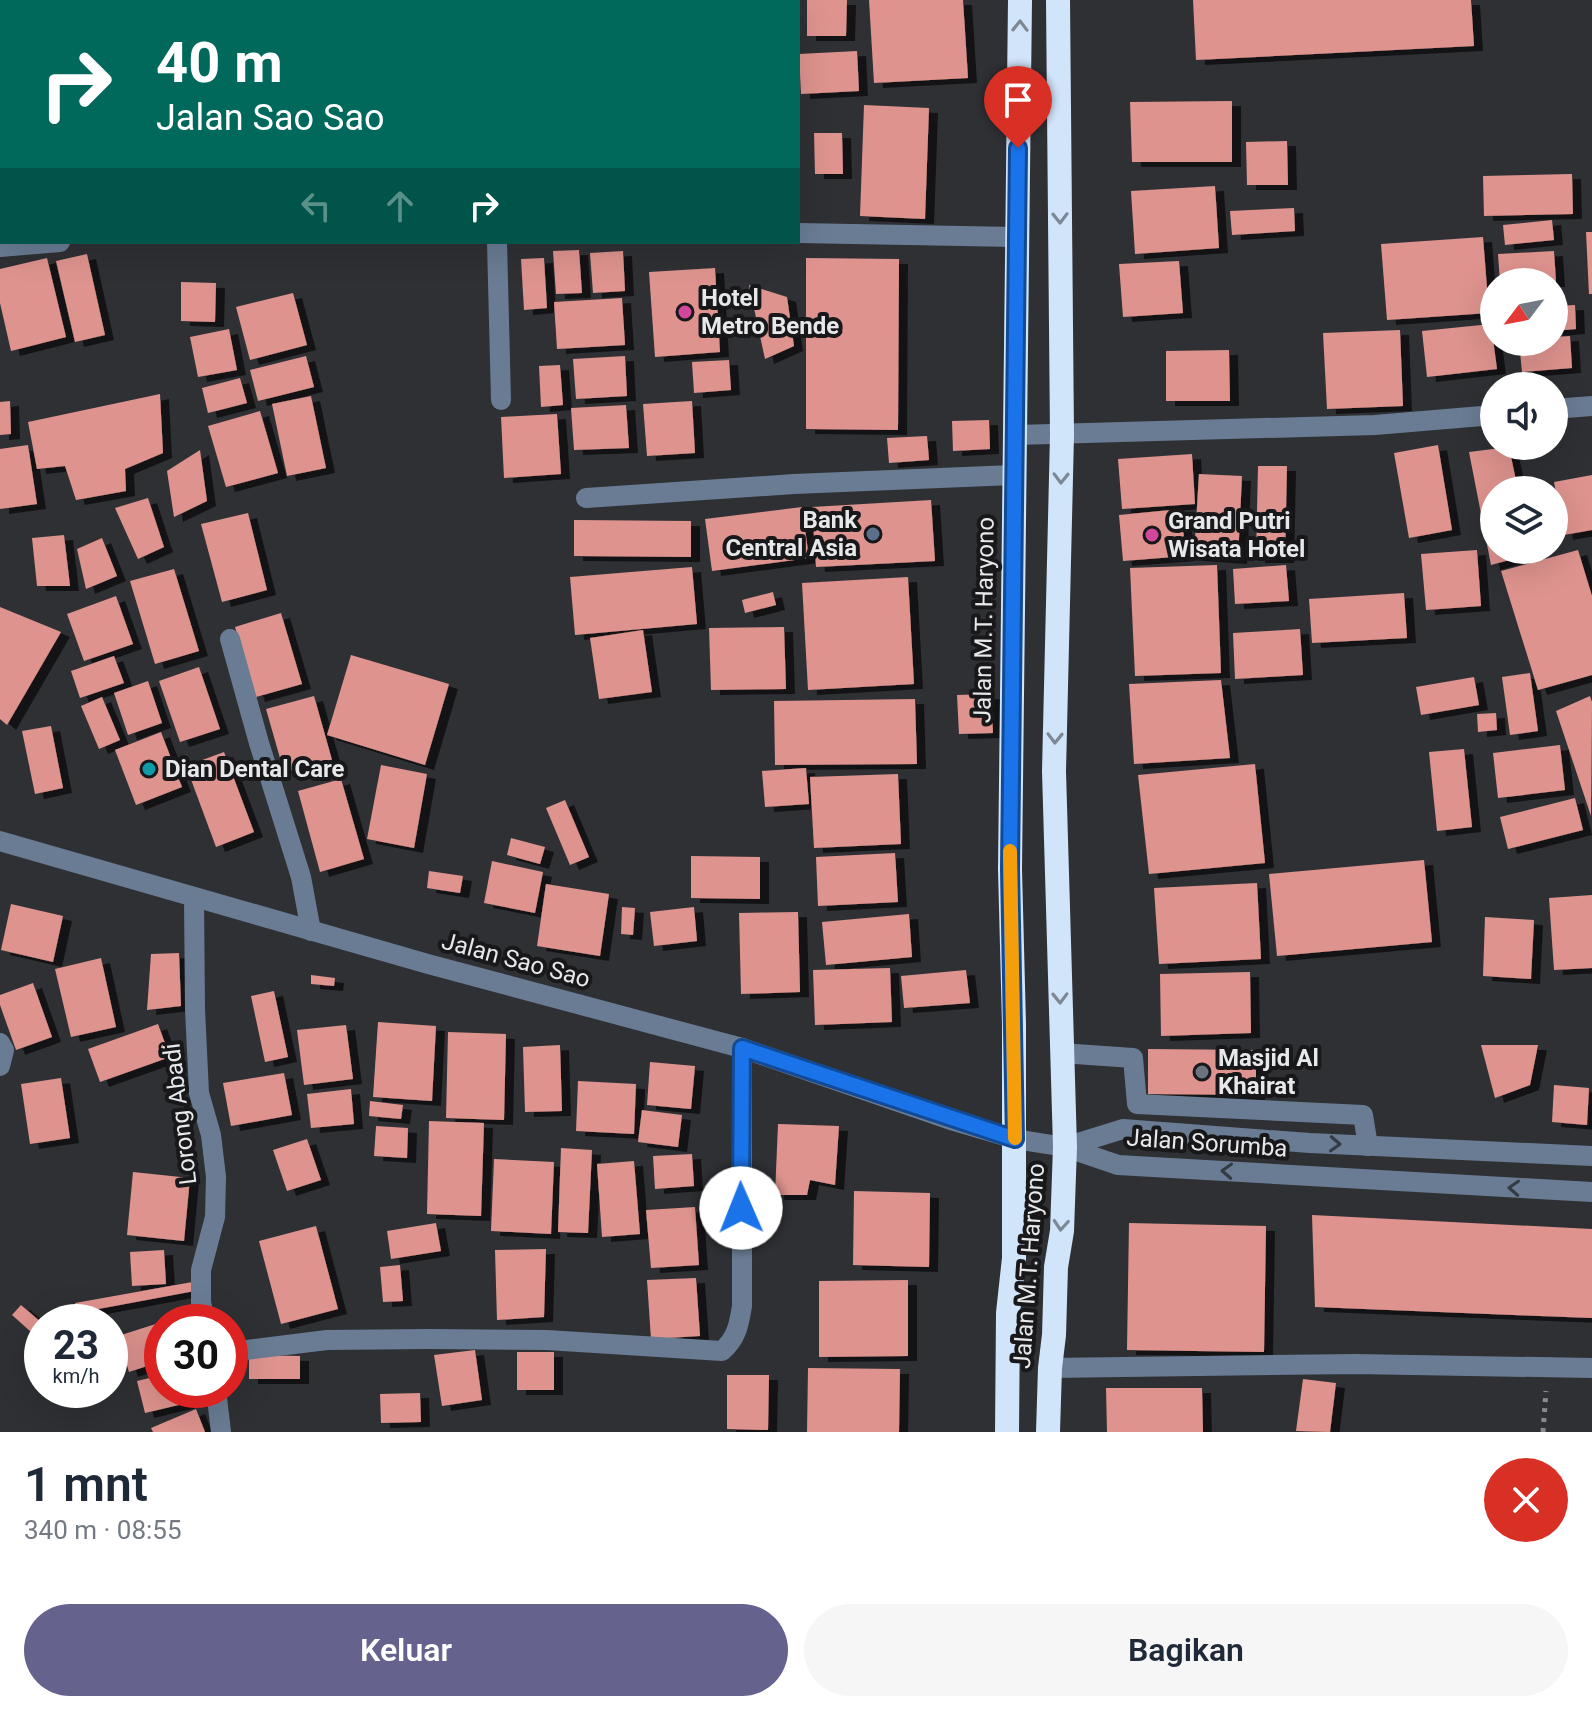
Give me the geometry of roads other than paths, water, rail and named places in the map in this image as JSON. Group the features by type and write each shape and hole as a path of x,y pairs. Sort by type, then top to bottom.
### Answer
{"highway":[{"name":"Jalan M.T. Haryono","path":"1007,1432 1008,1313 1014,1258 1010,869 1020,0"},
{"name":"Jalan M.T. Haryono","path":"1048,1432 1065,1147 1054,771 1062,435 1058,0"}],"street":[{"path":"800,233 1016,237"},
{"path":"0,247 36,244"},
{"path":"497,244 501,400"},
{"path":"1568,408 1592,406"},
{"path":"1015,435 1375,425 1480,416"},
{"path":"586,498 794,484 1013,475"},
{"path":"230,639 301,877 311,931"},
{"name":"Jalan Sao Sao","path":"0,841 311,931 742,1048 1015,1139 1065,1147"},
{"name":"Lorong Abadi","path":"194,898 199,1093 211,1135 216,1177 215,1217 201,1270 201,1304"},
{"path":"0,1043 4,1050 0,1066"},
{"path":"248,1350 327,1340 429,1339 547,1340 722,1351 738,1330 742,1306 742,1048"},
{"path":"1061,1053 1133,1058 1137,1104 1363,1115 1368,1146"},
{"name":"Jalan Sorumba","path":"1065,1147 1123,1129 1368,1146 1592,1156"},
{"name":"Jalan Sorumba","path":"1065,1147 1118,1165 1592,1192"},
{"path":"1050,1368 1355,1364 1592,1368"},
{"path":"218,1408 221,1432"}],"place":[{"name":"Hotel Metro Bende","path":"685,312"},
{"name":"Bank Central Asia","path":"873,534"},
{"name":"Grand Putri Wisata Hotel","path":"1152,535"},
{"name":"Dian Dental Care","path":"149,769"},
{"name":"Masjid Al Khairat","path":"1202,1072"}]}
